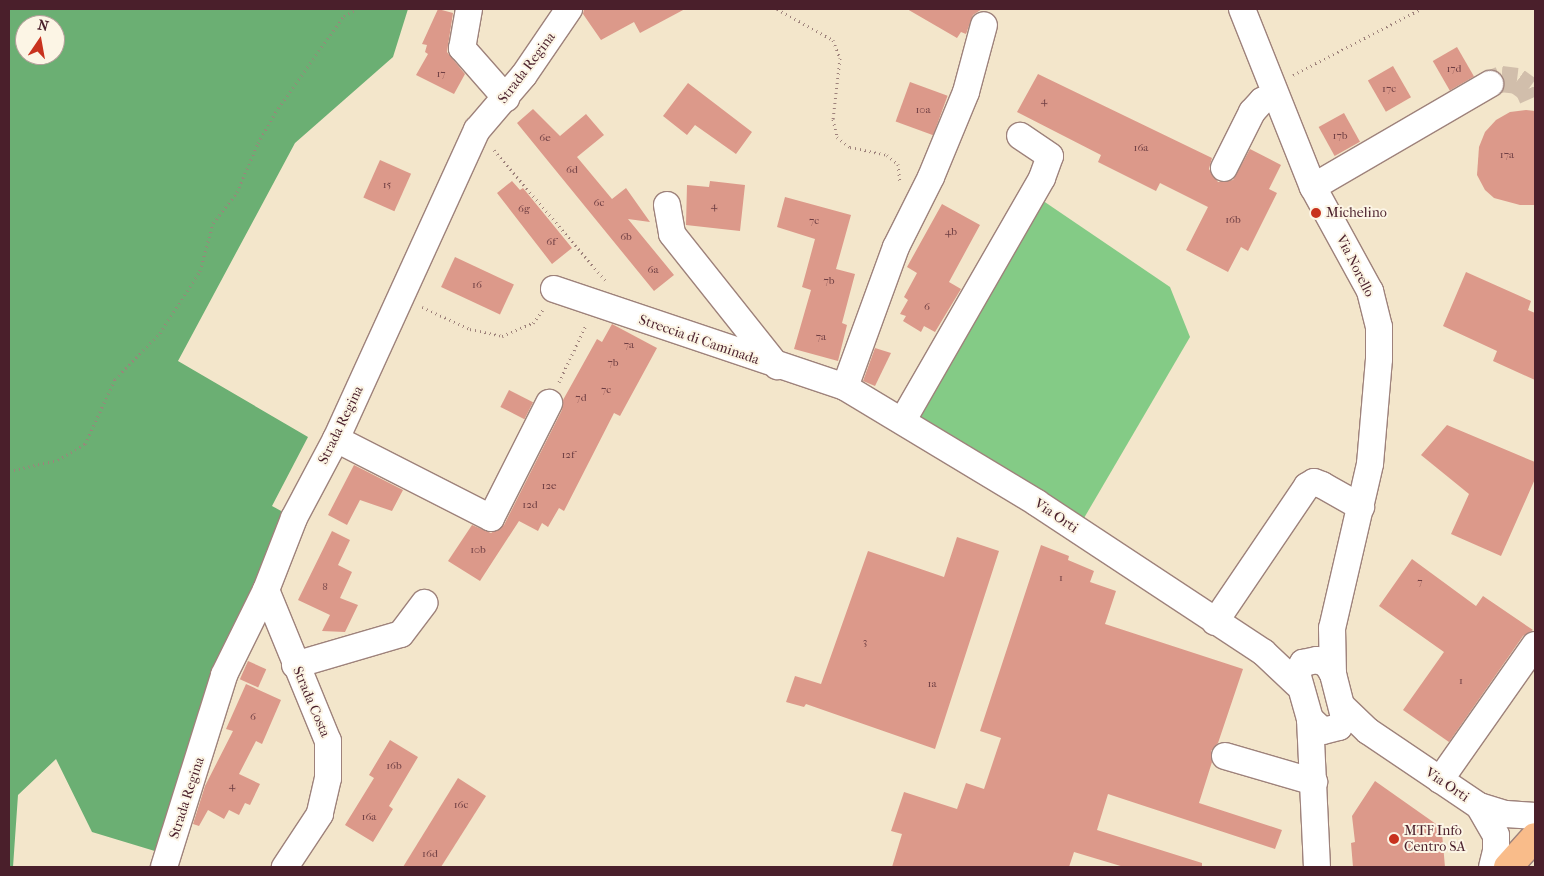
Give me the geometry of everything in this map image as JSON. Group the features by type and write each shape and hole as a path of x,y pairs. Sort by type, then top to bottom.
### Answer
{"main road":[{"path":"1508,867 1535,836"}],"street":[{"path":"469,9 462,48 506,98"},
{"name":"Strada Regina","path":"164,867 224,674 266,590 294,518 336,439 476,130 506,98 569,9"},
{"name":"Via Norello","path":"1242,9 1313,187 1370,291 1379,327 1375,423 1361,507 1332,628 1333,674 1330,721 1313,775 1317,867"},
{"path":"845,387 896,247 931,177 966,92 984,25"},
{"path":"1313,187 1490,84"},
{"path":"1224,168 1252,112 1273,90"},
{"path":"903,420 1042,178 1050,156 1020,136"},
{"path":"667,205 672,234 776,366"},
{"name":"Streccia di Caminada","path":"554,289 603,295 776,366 845,387"},
{"name":"Via Orti","path":"845,387 903,420 1037,503 1263,652 1304,669"},
{"path":"336,439 490,518 548,403"},
{"path":"1216,622 1307,486 1314,482 1322,484 1361,507"},
{"name":"Strada Costa","path":"266,590 295,665 328,741 328,778 320,814 285,867"},
{"path":"295,665 401,634 424,604"},
{"name":"Via Norello","path":"1330,721 1304,669 1332,628"},
{"path":"1440,780 1535,645"},
{"path":"1304,669 1322,662 1333,674"},
{"name":"Via Orti","path":"1330,721 1368,731 1478,806 1506,814 1535,816"},
{"path":"1228,748 1313,775"},
{"path":"1478,806 1496,835 1496,851 1492,867"}],"path":[{"path":"9,471 58,460 85,444 115,379 160,333 200,271 214,223 237,192 258,143 278,108 344,16 357,9"},
{"path":"777,9 833,40 840,58 834,119 837,137 850,147 887,155 898,164 900,185"},
{"path":"1273,90 1421,9"},
{"path":"476,130 603,295 548,403"},
{"path":"402,294 418,306 470,329 502,336 533,324 554,289"}],"green space":[{"path":"9,9 408,9 393,57 295,143 178,361 308,437 272,506 294,518 168,855 92,832 56,759 18,795 13,867 9,867"},
{"path":"1033,194 1170,287 1190,337 1077,530 903,420"}],"building":[{"path":"438,9 453,13 447,52 465,74 454,94 416,75 428,54 425,52 427,45 422,44"},
{"path":"584,9 685,9 640,33 634,22 601,40 583,14"},
{"path":"907,9 982,9 973,15 966,34 961,32 957,38"},
{"path":"1457,47 1474,76 1450,90 1433,61"},
{"path":"1393,66 1411,97 1386,112 1368,80"},
{"path":"1038,74 1212,158 1209,169 1218,182 1233,180 1250,149 1281,165 1269,189 1277,193 1248,251 1241,247 1228,272 1186,250 1208,207 1160,183 1156,191 1098,162 1101,155 1017,112"},
{"path":"910,82 948,96 933,135 896,121"},
{"path":"688,83 752,132 736,154 695,125 687,135 663,116"},
{"path":"533,109 560,136 586,114 604,135 577,157 612,199 626,188 650,222 628,219 674,275 654,291 517,123"},
{"path":"1535,111 1535,205 1520,205 1494,198 1485,190 1477,175 1479,147 1485,132 1496,120 1510,112"},
{"path":"1344,113 1360,142 1335,156 1319,127"},
{"path":"380,160 411,174 394,211 363,197"},
{"path":"512,181 520,190 523,188 572,248 552,264 497,193"},
{"path":"710,181 745,185 740,231 686,225 687,185 709,187"},
{"path":"785,197 851,215 836,269 855,274 842,323 847,325 838,361 794,349 811,290 802,287 815,239 777,227"},
{"path":"942,204 980,225 949,282 961,289 935,332 924,326 921,332 903,321 906,316 900,314 908,300 904,297 917,273 907,267"},
{"path":"455,257 514,284 500,314 441,287"},
{"path":"1466,272 1531,301 1528,310 1535,313 1535,380 1493,361 1497,351 1443,326"},
{"path":"612,324 657,348 620,416 614,413 564,511 559,508 548,527 542,523 538,531 519,521 480,581 448,561 472,525 491,533 504,525 562,410 563,400 597,339 602,342"},
{"path":"875,348 891,353 875,386 863,381"},
{"path":"509,390 533,402 524,419 500,407"},
{"path":"1447,425 1535,462 1535,479 1501,556 1451,534 1469,494 1421,455"},
{"path":"354,465 403,490 392,511 360,500 347,525 328,515"},
{"path":"332,531 350,540 338,565 352,572 340,598 358,605 345,632 322,631 330,615 298,600"},
{"path":"957,537 999,551 935,749 806,704 804,707 786,702 795,676 821,684 868,551 944,577"},
{"path":"1041,545 1069,556 1068,560 1094,571 1090,582 1116,591 1105,624 1243,669 1218,743 1211,751 1212,762 1199,803 1282,830 1275,849 1108,794 1097,830 1202,863 1202,867 1124,867 1074,852 1069,867 892,867 902,834 891,831 904,792 957,809 966,783 984,789 1001,738 980,731"},
{"path":"1412,559 1476,606 1483,596 1533,630 1523,636 1449,742 1403,710 1444,652 1379,606"},
{"path":"248,661 266,669 258,687 240,679"},
{"path":"246,684 281,700 262,744 256,741 239,774 260,784 250,805 245,803 239,815 229,810 224,819 208,810 199,826 193,824 205,786 233,731 226,729"},
{"path":"390,740 418,757 389,806 393,809 373,842 345,825 374,778 369,775"},
{"path":"458,778 486,796 441,867 403,867"},
{"path":"1375,781 1436,824 1437,833 1442,833 1445,867 1353,867 1351,843 1355,842 1352,816"}],"tunnel":[{"path":"1490,84 1501,79 1517,81 1528,89 1532,98"}],"place":[{"name":"Michelino","path":"1316,213"},
{"name":"MTF Info Centro SA","path":"1394,839"}]}
